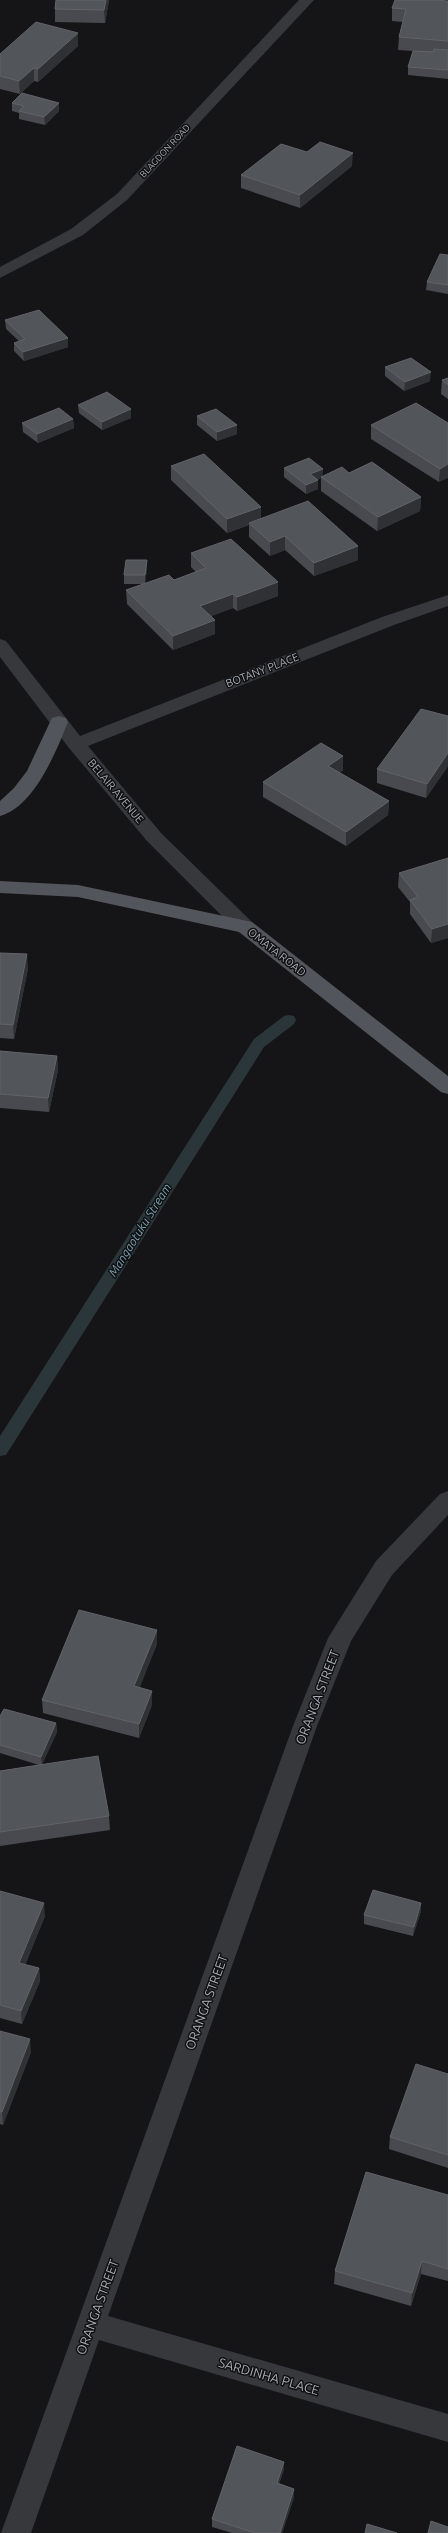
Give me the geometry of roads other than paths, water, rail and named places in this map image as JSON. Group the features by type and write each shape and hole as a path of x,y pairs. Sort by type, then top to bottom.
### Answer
{"main road":[{"path":"0,810 12,803 45,758 59,722"},
{"name":"OMATA ROAD","path":"0,887 78,891 245,926 448,1087"}],"street":[{"name":"BLAGDON ROAD","path":"0,273 77,232 122,197 307,0"},
{"name":"BOTANY PLACE","path":"76,744 381,624 448,600"},
{"name":"BELAIR AVENUE","path":"0,645 76,744 154,837 245,926"},
{"name":"ORANGA STREET","path":"16,2533 305,1726 340,1638 384,1568 448,1500"},
{"name":"SARDINHA PLACE","path":"90,2324 448,2428"}],"waterway":[{"name":"Mangaotuku Stream","path":"0,1450 259,1043 289,1020"}]}
